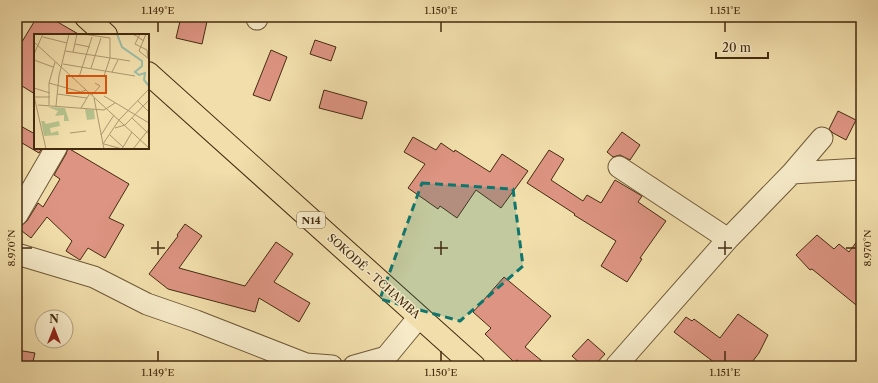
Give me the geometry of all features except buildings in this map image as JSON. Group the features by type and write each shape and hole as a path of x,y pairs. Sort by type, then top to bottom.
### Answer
{"main road":[{"path":"86,17 105,34"},
{"name":"SOKODÉ - TCHAMBA","path":"149,74 474,366"}],"street":[{"path":"616,366 728,239 792,173 822,138"},
{"path":"17,214 55,149"},
{"path":"619,167 728,239"},
{"path":"792,173 861,170"},
{"path":"17,254 94,277 147,304 196,321 306,364 332,366"},
{"path":"354,366 386,357 419,317"}],"highlighted area":[{"path":"422,183 513,189 523,266 460,321 380,299"}]}
